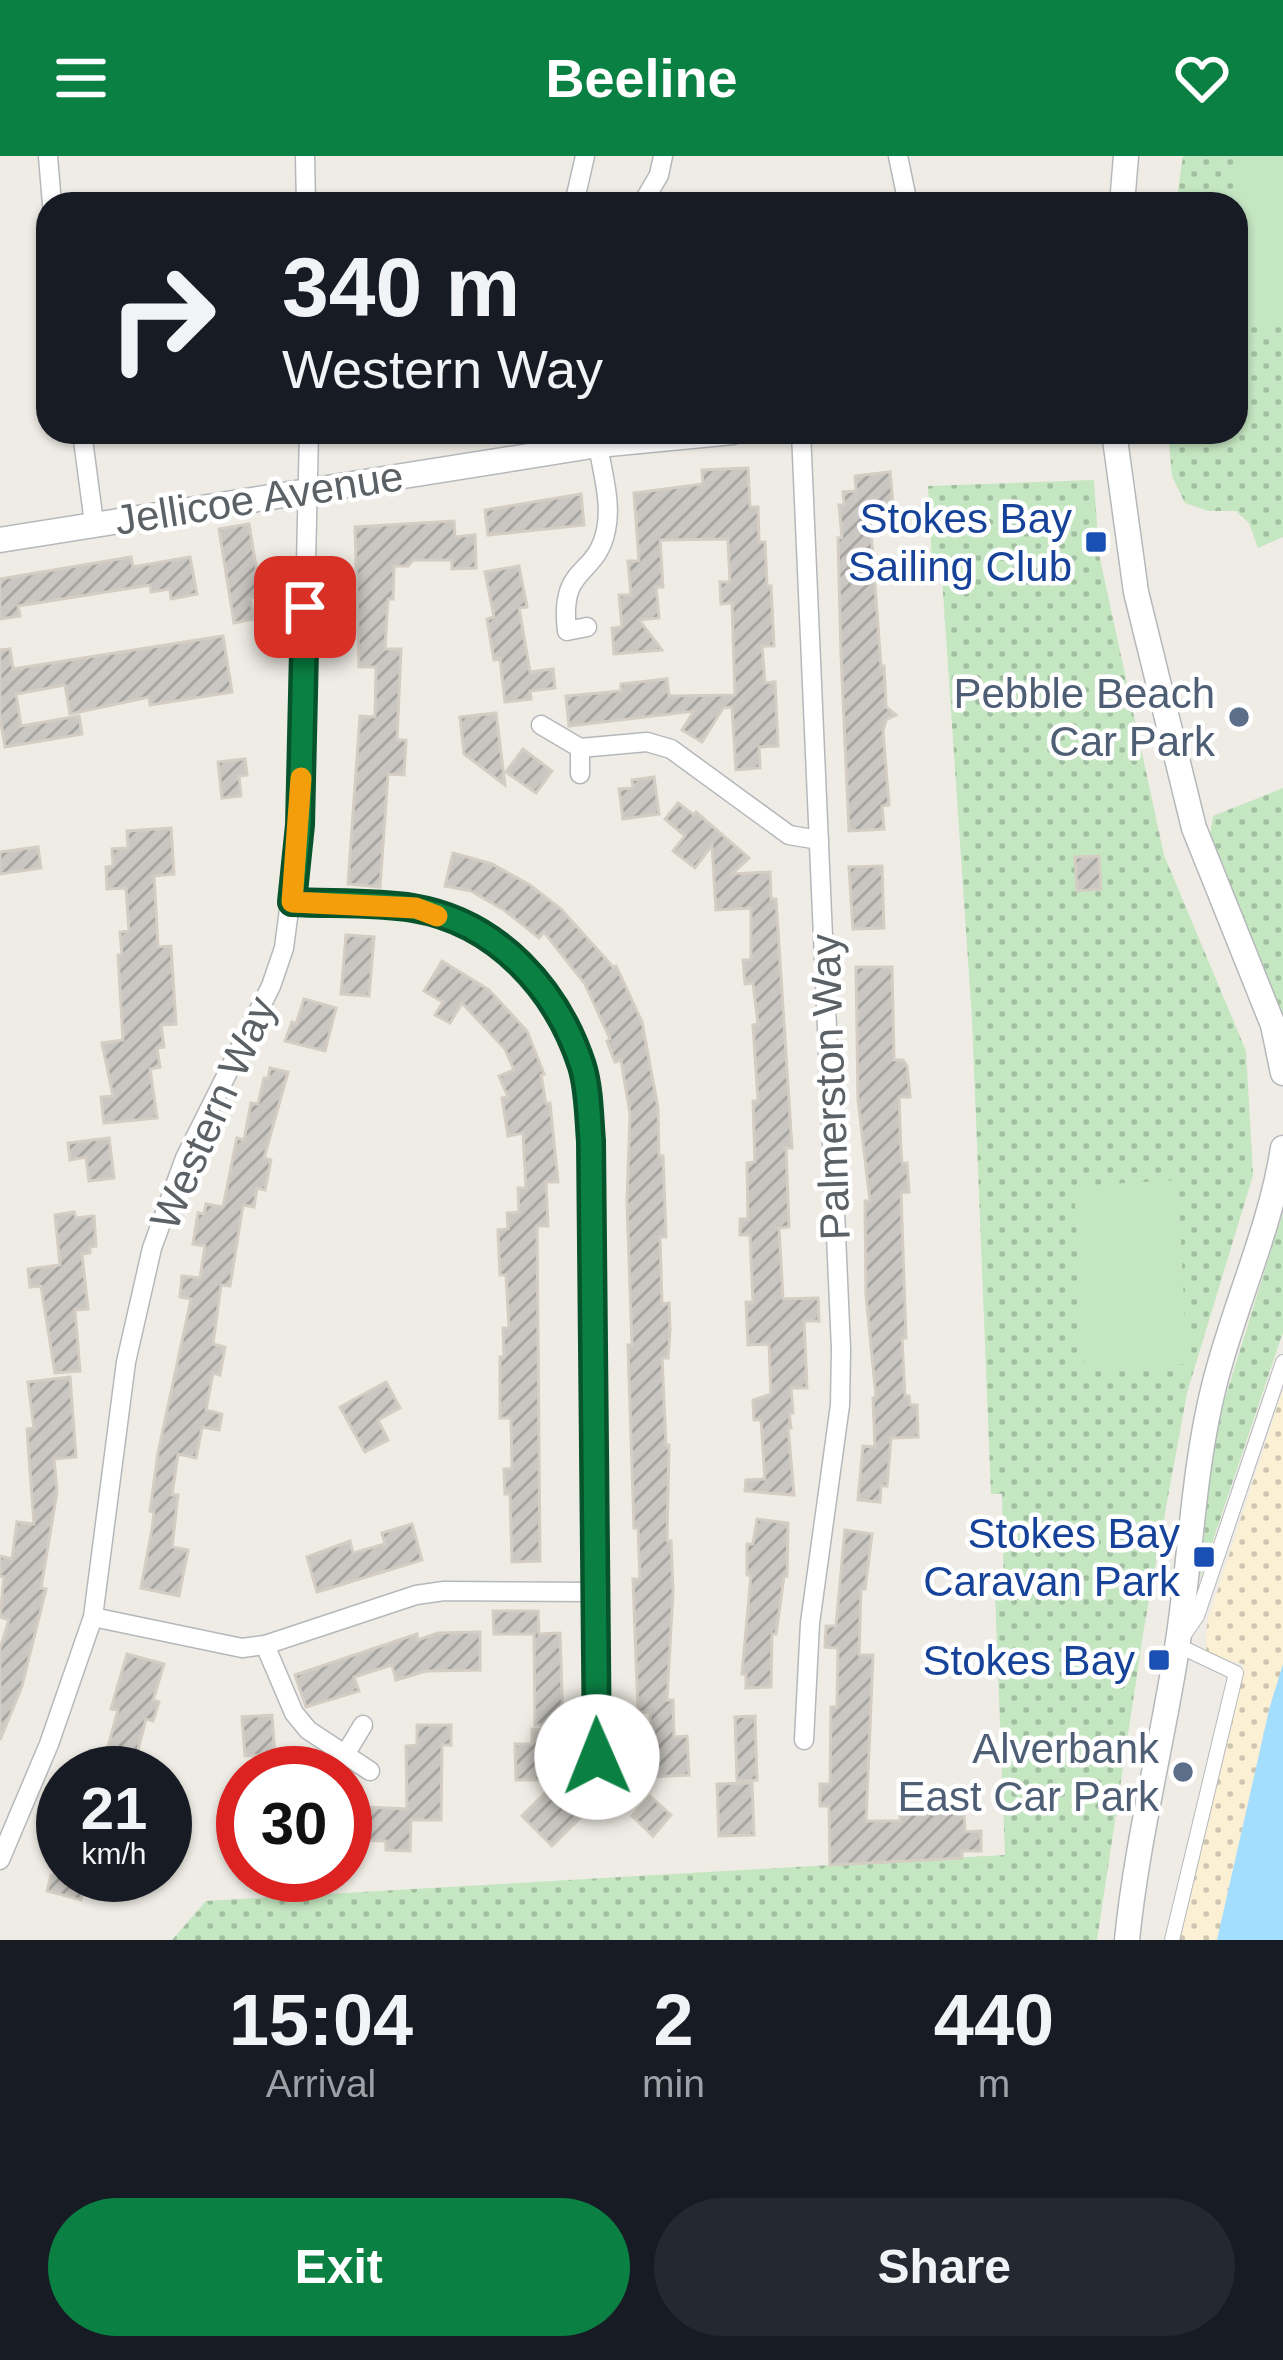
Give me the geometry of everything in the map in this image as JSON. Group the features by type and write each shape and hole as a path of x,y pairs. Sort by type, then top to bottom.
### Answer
{"street":[{"path":"48,156 51,192"},
{"path":"305,156 306,192"},
{"path":"577,192 585,156"},
{"path":"649,192 663,156"},
{"path":"898,156 906,192"},
{"path":"1123,192 1126,156"},
{"path":"84,444 94,524"},
{"name":"Western Way","path":"0,1860 6,1836 49,1744 93,1617 126,1362 152,1248 185,1158 271,986 284,948 300,825 309,444"},
{"name":"Jellicoe Avenue","path":"0,540 308,491 533,444 608,444"},
{"name":"Palmerston Way","path":"802,444 840,1405 810,1623 804,1740"},
{"path":"1116,444 1136,592 1194,828 1273,1024 1283,1073"},
{"path":"587,627 567,631 564,600 575,576 599,551 608,526 598,445"},
{"path":"541,725 580,748 647,742 671,749 789,835 819,840"},
{"path":"580,748 580,774"},
{"path":"292,902 416,908 472,928 516,958 560,1009 584,1071 591,1141 597,1757"},
{"path":"1126,1940 1177,1645 1198,1460 1215,1382 1275,1201 1283,1148"},
{"path":"1177,1645 1197,1616 1283,1362"},
{"path":"93,1617 242,1648 265,1645 416,1595 450,1590 593,1592"},
{"path":"265,1645 294,1713 308,1730 333,1746"},
{"path":"1172,1940 1236,1673 1177,1645"},
{"path":"351,1746 363,1725"},
{"path":"569,1758 621,1756"}],"green space":[{"path":"1183,156 1283,156 1283,537 1258,548 1249,523 1236,511 1208,511 1185,503 1172,476 1169,444 1248,444 1248,192 1178,192"},
{"path":"1236,156 1283,156 1283,324 1248,321 1248,192 1233,192"},
{"path":"1094,480 1099,554 1164,855 1246,1051 1253,1175 1187,1393 1144,1628 1097,1940 172,1940 206,1901 372,1902 372,1891 1005,1855 995,1591 1004,1590 1002,1494 991,1494 972,1019 941,563 932,564 928,486"},
{"path":"1283,788 1283,1048 1209,842 1213,816"},
{"path":"1178,1180 1187,1364 1084,1369 1074,1186"},
{"path":"1283,1212 1283,1332 1200,1579 1214,1434"}],"sand":[{"path":"1283,1389 1283,1932 1280,1940 1179,1940 1243,1664 1206,1654 1207,1623"}],"water":[{"path":"1283,1664 1283,1940 1217,1940 1270,1706"}],"building":[{"path":"748,468 750,507 758,507 759,542 765,542 767,586 771,586 774,646 762,646 765,683 775,682 778,746 759,747 760,768 736,770 732,707 723,708 702,742 682,730 694,711 569,726 566,696 621,691 621,684 667,679 669,696 735,695 732,603 721,604 720,582 730,582 728,539 660,540 663,587 656,587 659,618 639,620 662,650 614,654 612,628 622,627 619,595 631,595 628,561 639,561 634,493 703,484 702,470"},
{"path":"890,472 893,503 869,505 886,707 896,715 886,720 883,731 889,805 882,806 884,829 849,831 839,505 844,505 843,492 856,491 855,476"},
{"path":"581,494 584,525 488,535 485,510"},
{"path":"454,521 455,537 475,535 476,568 452,569 452,560 413,560 408,566 394,566 385,649 401,649 397,740 406,740 404,775 388,774 380,887 348,884 360,716 375,717 376,667 359,667 355,527"},
{"path":"249,524 261,596 250,598 254,619 234,623 219,529"},
{"path":"131,557 133,567 190,557 197,594 171,599 170,589 151,592 150,585 18,606 20,616 0,619 0,579"},
{"path":"519,566 527,607 519,608 530,672 553,669 555,688 530,691 531,699 505,702 500,659 494,660 487,619 494,617 485,572"},
{"path":"223,636 232,692 150,705 149,697 70,714 65,685 16,694 21,726 79,716 82,734 5,747 0,650 10,649 13,669"},
{"path":"496,713 505,785 464,754 460,717"},
{"path":"523,749 552,771 536,793 506,772"},
{"path":"245,759 247,775 239,776 241,796 222,798 218,762"},
{"path":"654,777 659,814 623,819 619,789 633,788 632,780"},
{"path":"678,803 696,812 749,858 732,874 770,872 771,899 776,899 792,1148 786,1148 789,1227 779,1228 783,1299 818,1298 819,1321 804,1321 807,1388 791,1388 793,1413 789,1413 788,1428 794,1495 745,1491 746,1480 765,1479 761,1420 754,1420 753,1400 771,1394 769,1344 748,1345 746,1302 753,1302 750,1235 740,1235 740,1219 748,1219 747,1163 755,1162 753,1101 758,1101 753,1025 758,1024 753,983 745,984 743,960 751,960 751,908 716,910 712,845 695,868 673,851 685,836 665,819"},
{"path":"171,828 174,874 154,876 158,947 171,946 176,1024 161,1025 160,1067 150,1069 157,1118 104,1123 101,1097 113,1096 102,1043 123,1040 118,955 122,955 120,932 129,931 126,888 107,889 106,867 113,866 112,849 128,848 127,831"},
{"path":"38,847 41,868 0,874 0,852"},
{"path":"453,853 492,864 561,909 616,966 642,1022 658,1108 659,1156 663,1156 662,1304 669,1303 670,1330 668,1358 662,1358 669,1445 667,1541 671,1541 673,1591 667,1700 673,1700 674,1737 687,1736 689,1775 653,1777 650,1712 638,1712 633,1579 640,1579 628,1345 632,1345 627,1202 630,1114 621,1060 615,1062 585,984 544,932 539,938 471,891 445,886"},
{"path":"1099,856 1101,889 1077,891 1075,857"},
{"path":"882,866 884,928 853,929 849,867"},
{"path":"346,935 374,937 369,996 341,994"},
{"path":"442,961 489,990 527,1031 544,1074 546,1104 550,1103 558,1182 546,1182 548,1226 537,1226 540,1561 512,1562 510,1494 505,1494 504,1469 512,1469 511,1418 500,1418 500,1357 504,1357 503,1328 509,1328 498,1230 508,1229 507,1213 519,1212 518,1188 526,1188 523,1133 508,1136 502,1098 508,1097 499,1076 514,1070 505,1049 462,1003 450,1023 435,1015 443,1002 424,991"},
{"path":"856,967 892,967 894,1060 903,1060 907,1066 910,1097 899,1097 902,1163 907,1163 909,1192 901,1193 906,1338 902,1338 905,1396 910,1405 917,1405 918,1437 891,1438 887,1486 881,1486 880,1502 858,1500 863,1446 875,1447 876,1397 866,1295 865,1201 870,1201 858,1100"},
{"path":"304,999 336,1008 325,1051 285,1041"},
{"path":"270,1068 288,1072 264,1158 271,1160 265,1190 257,1188 254,1207 243,1205 230,1286 221,1285 213,1344 225,1347 220,1375 213,1373 206,1410 222,1414 219,1430 202,1427 196,1458 178,1454 172,1547 188,1550 179,1596 141,1588 158,1453 191,1299 180,1297 182,1276 200,1278 205,1246 193,1244 198,1213 204,1214 206,1204 223,1207 237,1138 244,1140 251,1103 258,1104"},
{"path":"109,1138 114,1178 89,1181 86,1157 70,1160 68,1143"},
{"path":"74,1212 76,1218 94,1216 96,1246 82,1254 88,1309 75,1310 80,1371 55,1373 41,1286 30,1287 28,1269 60,1265 55,1215"},
{"path":"70,1377 76,1457 54,1459 57,1492 41,1588 46,1589 22,1686 0,1740 0,1649 9,1620 0,1617 4,1577 0,1576 0,1556 12,1559 17,1522 34,1524 27,1429 34,1428 28,1382"},
{"path":"386,1382 400,1408 378,1420 388,1440 365,1452 340,1407"},
{"path":"757,1519 788,1523 787,1576 776,1634 772,1634 771,1687 746,1688 746,1674 742,1674 751,1575 747,1575 747,1544 753,1544"},
{"path":"412,1524 422,1560 317,1592 307,1557 350,1541 353,1553 385,1544 382,1533"},
{"path":"845,1530 872,1534 865,1589 861,1589 859,1655 873,1655 866,1821 900,1821 900,1813 964,1812 965,1832 981,1831 981,1851 962,1851 962,1858 830,1865 829,1806 820,1806 820,1784 830,1784 838,1648 825,1647 826,1626 836,1626"},
{"path":"493,1611 538,1611 539,1634 560,1633 563,1724 535,1725 534,1634 494,1634"},
{"path":"480,1632 480,1670 426,1671 396,1680 392,1665 354,1677 359,1691 306,1707 295,1675 417,1634 418,1640 438,1633"},
{"path":"127,1654 164,1664 153,1700 159,1702 153,1721 146,1719 139,1746 108,1746 118,1710 111,1709"},
{"path":"272,1715 274,1746 244,1746 242,1717"},
{"path":"755,1716 757,1780 737,1781 735,1717"},
{"path":"417,1725 451,1725 451,1745 442,1745 441,1820 411,1820 410,1851 386,1850 386,1841 372,1841 372,1807 407,1809 406,1746 417,1745"},
{"path":"532,1729 549,1729 550,1780 516,1780 515,1744 532,1744"},
{"path":"752,1783 754,1835 719,1836 717,1784"},
{"path":"551,1787 580,1818 552,1846 522,1816"},
{"path":"650,1796 671,1815 653,1836 632,1816"}],"slow traffic":[{"path":"301,778 292,902 416,908 437,916"}],"place":[{"name":"Stokes Bay Sailing Club","path":"1096,542"},
{"name":"Pebble Beach Car Park","path":"1239,717"},
{"name":"Stokes Bay Caravan Park","path":"1204,1557"},
{"name":"Stokes Bay","path":"1159,1660"},
{"name":"Alverbank East Car Park","path":"1183,1772"}],"route":[{"path":"305,607 300,825 292,902 416,908 472,928 516,958 560,1009 584,1071 591,1141 597,1757"}]}
